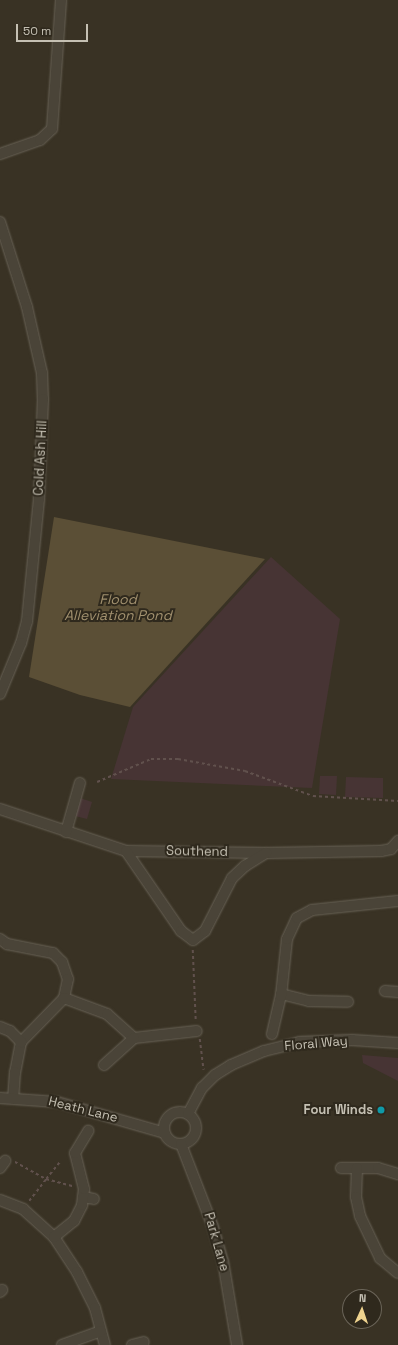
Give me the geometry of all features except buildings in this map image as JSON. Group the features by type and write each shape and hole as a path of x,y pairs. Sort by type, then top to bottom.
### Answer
{"street":[{"path":"0,154 40,140 52,129 61,0"},
{"name":"Cold Ash Hill","path":"0,222 27,307 42,373 43,399 39,506 27,621 21,643 0,694"},
{"path":"66,832 80,782"},
{"name":"Southend","path":"0,809 126,851 266,853 381,851 391,848 398,841"},
{"path":"126,851 181,931 193,940 205,931 232,878 245,866 266,853"},
{"path":"272,1034 281,994 287,939 297,918 312,910 398,900"},
{"path":"0,939 7,944 48,951 58,958 67,974 68,987 64,998 22,1042 15,1072 13,1098"},
{"path":"385,991 398,992"},
{"path":"281,994 314,1002 348,1002"},
{"path":"64,998 107,1014 134,1038"},
{"path":"0,1027 10,1031 22,1042"},
{"path":"104,1065 134,1038 197,1031"},
{"name":"Floral Way","path":"188,1114 202,1088 215,1075 231,1065 264,1051 299,1042 352,1040 398,1043"},
{"name":"Heath Lane","path":"0,1098 57,1102 165,1133"},
{"path":"179,1112 188,1114 195,1121 195,1131 190,1140 181,1144 171,1141 165,1133 164,1123 170,1115 179,1112"},
{"path":"54,1237 74,1221 83,1193 75,1153 88,1131"},
{"name":"Park Lane","path":"181,1144 213,1227 223,1261 237,1345"},
{"path":"341,1168 378,1168 398,1174"},
{"path":"357,1168 356,1198 360,1216 380,1258 398,1273"},
{"path":"83,1193 94,1199"},
{"path":"0,1200 23,1209 54,1237 80,1278 95,1308 105,1345"},
{"path":"62,1345 101,1330"},
{"path":"132,1345 144,1342"}],"path":[{"path":"97,782 151,759 178,759 245,771 313,796 398,800"},
{"path":"193,940 197,1031 202,1044 206,1074"},
{"path":"2,1165 7,1158 46,1179 83,1193"},
{"path":"23,1209 60,1162"}],"shaded area":[{"path":"271,557 340,619 312,788 111,779 133,707"},
{"path":"320,776 337,776 336,795 319,794"},
{"path":"346,777 383,778 383,798 345,797"},
{"path":"80,798 92,802 87,819 75,816"},
{"path":"362,1055 398,1058 398,1081 363,1063"}],"water":[{"name":"Flood Alleviation Pond","path":"54,517 265,559 130,707 80,695 29,677"}],"place":[{"name":"Four Winds","path":"381,1110"}]}
